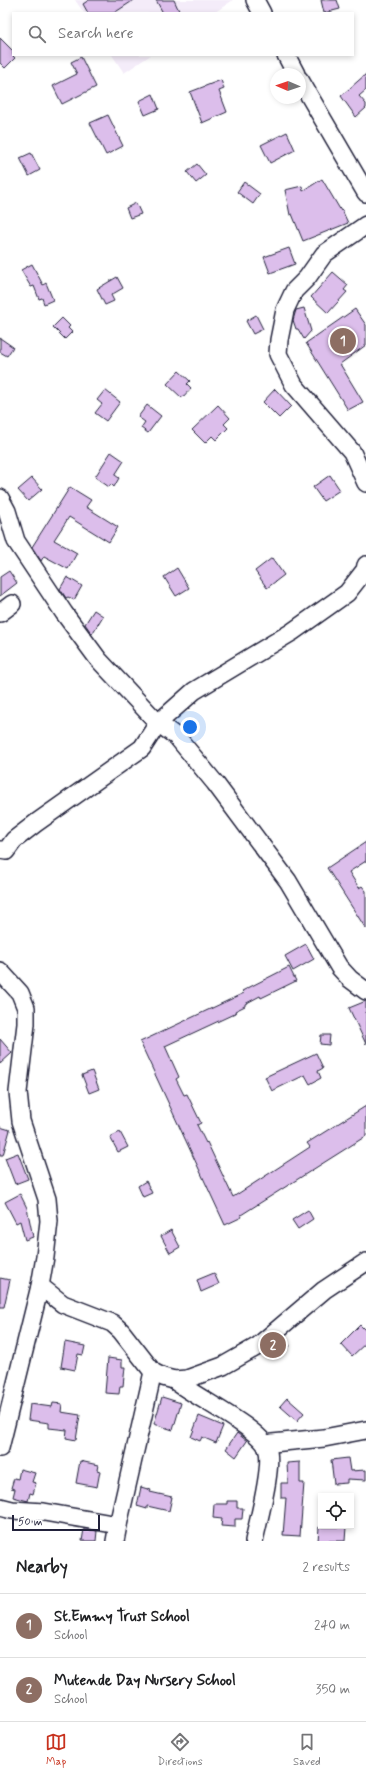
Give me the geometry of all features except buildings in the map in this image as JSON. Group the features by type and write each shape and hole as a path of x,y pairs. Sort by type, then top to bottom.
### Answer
{"street":[{"path":"255,0 261,12"},
{"path":"287,56 293,68"},
{"path":"306,90 366,193"},
{"path":"366,225 324,254 307,278 294,291 285,310 278,340 278,354 294,385 352,452 366,483"},
{"path":"0,498 7,511 16,541 64,613 98,659 158,723 177,737 215,783 288,881 338,967 350,979 366,991"},
{"path":"0,850 6,851 14,840 36,823 142,748 158,723 194,691 292,632 347,593 365,570 366,565"},
{"path":"0,971 20,993 26,1008 26,1024 18,1092 21,1121 47,1199 50,1221 46,1258 40,1286 0,1448"},
{"path":"40,1286 63,1304 112,1323 121,1331 154,1372 163,1377 174,1380 187,1379 223,1366 258,1346 324,1290 366,1262"},
{"path":"0,1507 12,1510 44,1512 116,1533 154,1372"},
{"path":"174,1380 185,1389 232,1417 256,1435 267,1448 268,1467 254,1541"},
{"path":"267,1448 272,1443 324,1438 366,1430"}],"shaded area":[{"path":"75,0 233,0 215,12 83,12"},
{"path":"113,56 150,56 124,73"}],"place":[{"name":"St.Emmy Trust School","path":"343,341"},
{"name":"Mutende Day Nursery School","path":"273,1345"}]}
